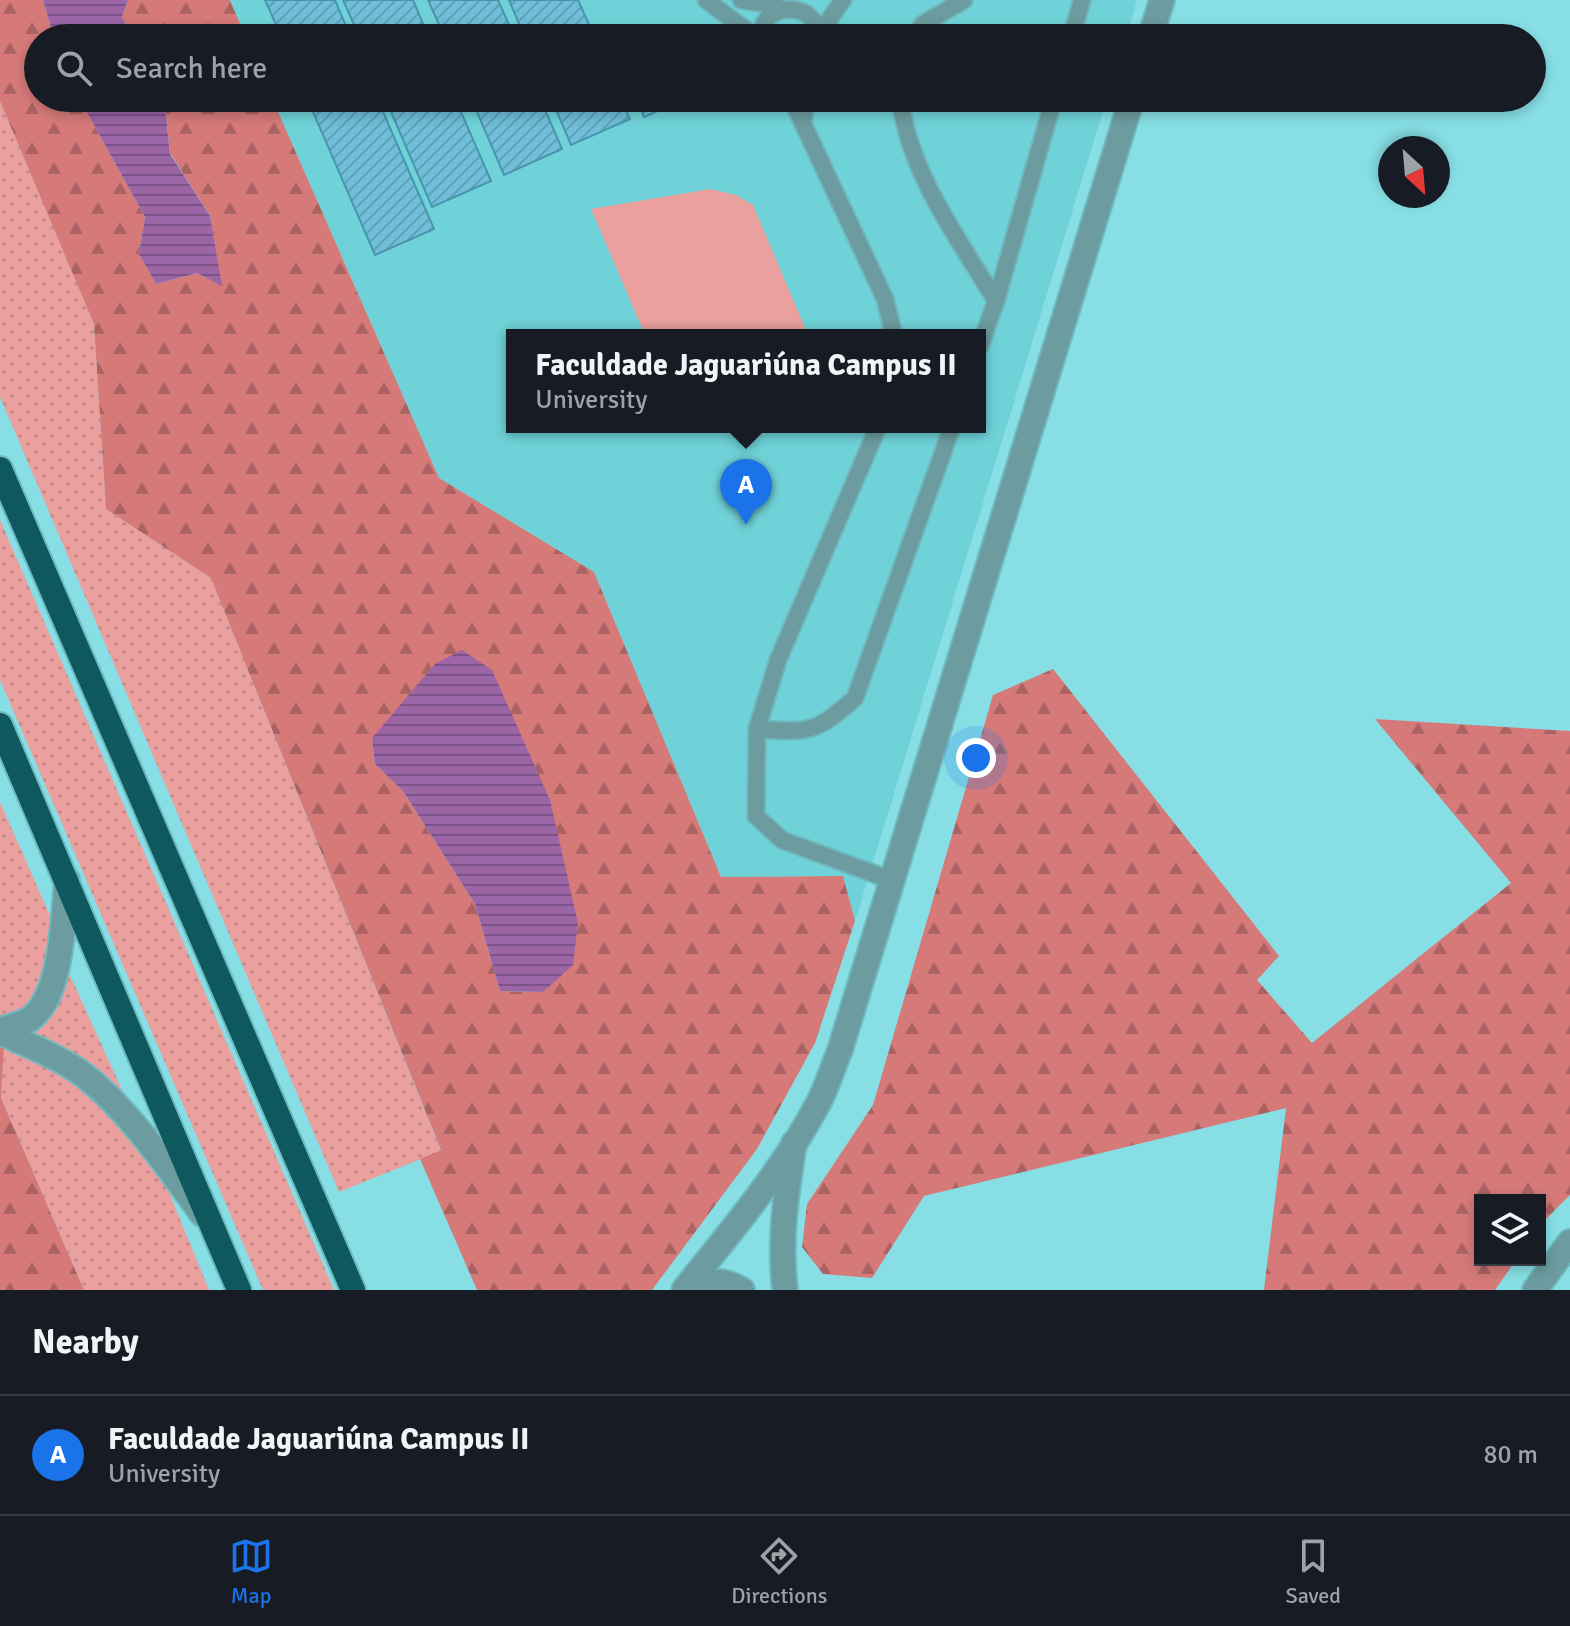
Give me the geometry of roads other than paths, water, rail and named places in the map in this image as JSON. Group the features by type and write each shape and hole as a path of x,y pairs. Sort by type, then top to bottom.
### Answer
{"highway":[{"path":"0,469 353,1290"},
{"path":"0,725 239,1290"}],"street":[{"path":"1154,24 1162,0"},
{"path":"684,1290 763,1189 794,1143 820,1100 840,1050 1128,112"},
{"path":"0,1031 30,1019 47,997 59,961 67,880"},
{"path":"0,1031 73,1067 106,1093 171,1171 214,1231"},
{"path":"785,1290 781,1255 782,1218 794,1143"},
{"path":"1535,1290 1570,1242"},
{"path":"693,1290 708,1281 730,1283 742,1290"}],"lane":[{"path":"706,0 739,24"},
{"path":"741,0 801,6 812,15 816,24"},
{"path":"827,24 843,0"},
{"path":"923,24 964,0"},
{"path":"1075,24 1082,0"},
{"path":"763,24 786,3"},
{"path":"798,112 885,299 892,329"},
{"path":"803,122 805,112"},
{"path":"902,112 925,181 996,301"},
{"path":"986,329 1050,112"},
{"path":"875,433 778,660 757,729 756,816 782,840 891,880"},
{"path":"757,729 801,732 828,721 855,698 950,433"}],"place":[{"name":"Faculdade Jaguariúna Campus II","path":"746,525"}]}
